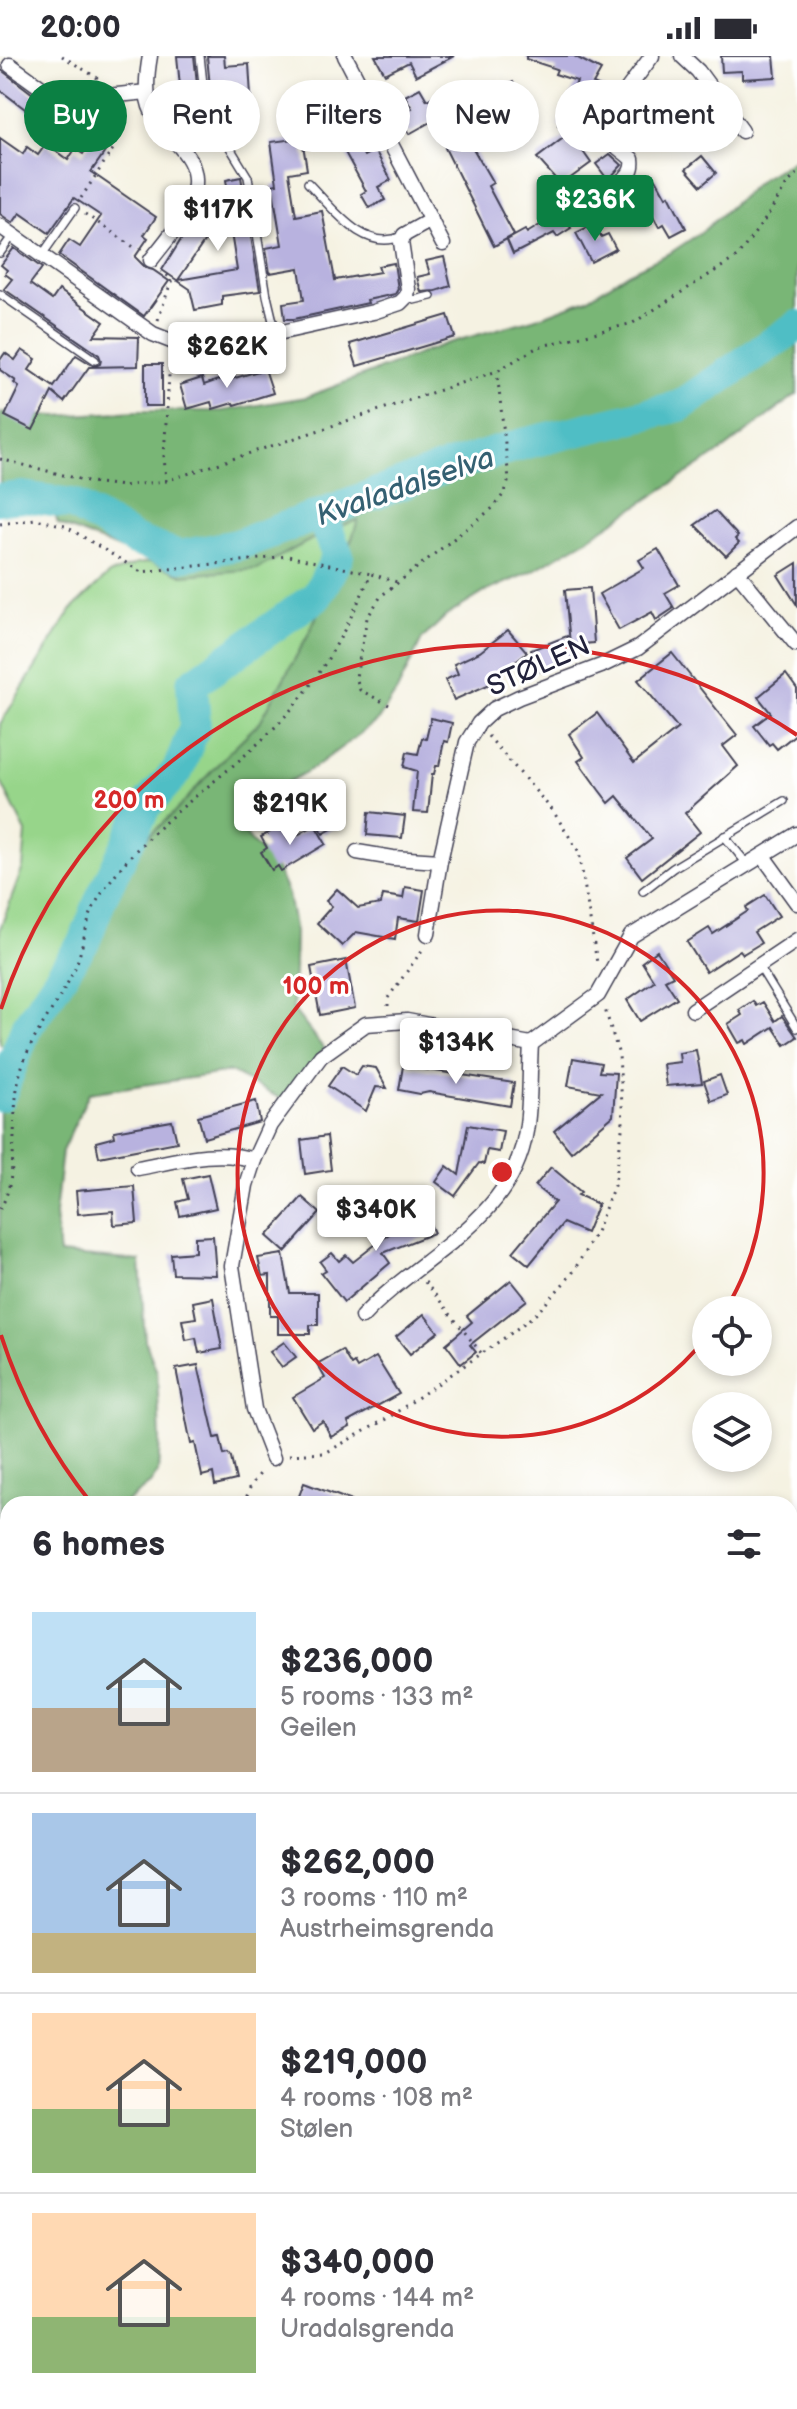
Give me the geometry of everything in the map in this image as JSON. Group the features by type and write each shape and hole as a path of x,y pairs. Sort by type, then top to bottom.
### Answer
{"street":[{"path":"148,80 150,56"},
{"path":"345,56 443,244"},
{"path":"616,186 630,174 632,159 608,139 603,122 652,56"},
{"path":"682,56 705,80"},
{"path":"10,65 31,80"},
{"path":"151,260 184,216 194,190 195,176 184,152"},
{"path":"0,226 153,334 189,348 214,347 276,334 400,303 407,296 408,289 401,242 404,235 431,220"},
{"name":"STØLEN","path":"428,934 440,861 467,742 479,723 494,709 519,697 601,666 638,648 797,527"},
{"path":"737,572 796,644"},
{"path":"273,1458 254,1409 232,1266 246,1185 254,1160 270,1125 321,1056 366,1024 407,1021 531,1044 598,995 631,936 797,834"},
{"path":"357,852 440,861"},
{"path":"763,856 797,903"},
{"path":"693,1010 797,940"},
{"path":"362,1317 381,1297 474,1224 504,1189 517,1162 526,1132 531,1044"},
{"path":"138,1168 218,1155 254,1160"}],"lane":[{"path":"200,56 205,102 210,115 248,177 276,334"},
{"path":"308,183 355,229 369,238 392,241 404,235"},
{"path":"42,255 75,208"},
{"path":"0,253 13,235"},
{"path":"0,294 95,360"},
{"path":"407,296 414,300 431,296"},
{"path":"643,891 724,836 784,801"},
{"path":"724,836 749,865"},
{"path":"759,966 797,1028"}],"path":[{"path":"62,56 100,80"},
{"path":"111,152 75,208 151,260 172,279 153,334"},
{"path":"0,459 122,486 166,481 497,371 538,347 633,323 737,257 797,174"},
{"path":"166,481 164,444 172,343"},
{"path":"389,705 360,690 356,677 367,618 381,596 494,507 505,492 509,479 497,371"},
{"path":"0,524 36,519 65,526 141,572 288,556 397,582"},
{"path":"0,1209 10,1183 14,1103 21,1069 73,972 99,899 148,838 248,753 289,712 344,634 371,574"},
{"path":"389,1023 388,998 423,950 428,934"},
{"path":"416,1270 482,1354"}],"green space":[{"path":"797,158 797,394 720,452 584,541 532,571 485,592 446,616 422,639 397,691 377,721 315,767 274,790 237,822 275,865 288,894 295,932 293,1009 324,1049 283,1100 231,1072 89,1093 62,1151 55,1215 59,1254 140,1261 145,1340 157,1372 158,1472 151,1483 134,1496 0,1496 0,1096 26,1028 85,940 101,898 149,836 260,722 308,635 358,520 327,531 257,569 183,575 58,524 55,515 30,499 0,489 0,413 57,416 136,411 222,411 307,397 445,344 540,317 587,299 703,231 760,180"},
{"path":"359,519 308,635 260,722 149,836 101,898 85,940 38,1008 21,1046 0,1044 0,929 23,867 26,832 0,780 0,724 72,609 109,574 137,564 151,562 183,575"}],"building":[{"path":"177,56 194,56 197,80 179,80"},
{"path":"207,56 224,56 225,66 249,64 250,80 209,80"},
{"path":"375,56 454,56 416,76 409,62 385,74"},
{"path":"526,56 574,56 601,70 595,80 574,80 555,74 557,69 526,59"},
{"path":"721,56 774,56 776,77 742,79 742,71 722,72"},
{"path":"0,69 24,87 24,108 0,90"},
{"path":"420,88 426,98 426,124 410,133 412,108 410,93"},
{"path":"0,138 23,154 57,152 68,160 73,152 105,152 91,172 156,217 144,235 148,238 135,257 146,268 169,281 144,316 59,255 69,240 80,247 101,216 74,198 49,233 20,213 13,223 0,214"},
{"path":"276,141 276,152 304,152 307,170 289,173 296,216 322,211 335,280 380,272 378,266 394,263 398,289 395,294 367,300 368,303 285,319 283,303 304,300 299,268 270,273 266,248 282,245 272,185 277,184 271,142"},
{"path":"555,144 555,152 583,152 591,163 561,185 537,158"},
{"path":"345,152 362,152 364,156 376,152 391,180 378,187 385,200 369,208 361,194 366,191"},
{"path":"447,152 475,152 493,183 488,186 514,235 494,246"},
{"path":"610,154 622,165 608,180 596,164"},
{"path":"702,156 716,173 701,186 686,169"},
{"path":"241,177 260,291 222,296 222,305 195,310 190,289 162,270 199,211 217,223 178,280 237,270 227,208 220,218 216,195 228,192 226,180"},
{"path":"656,179 666,197 669,195 686,228 671,236 664,224 659,227 638,188"},
{"path":"561,212 571,228 557,237 554,233 513,254 507,240 525,230 527,233"},
{"path":"594,224 601,237 608,234 616,249 591,262 576,233"},
{"path":"14,248 42,268 30,284 52,300 59,290 104,322 94,336 139,337 138,366 89,367 64,402 52,392 33,430 5,416 19,387 14,383 16,381 0,370 0,360 5,353 15,360 22,350 36,359 29,370 54,387 76,355 94,366 101,360 99,355 4,289 12,279 5,274 7,270 1,265"},
{"path":"444,257 451,286 421,292 417,277 430,274 426,261"},
{"path":"448,315 455,337 357,366 350,344"},
{"path":"145,364 162,364 162,406 145,406"},
{"path":"265,369 273,393 213,409 211,402 187,409 180,385 202,378 204,385"},
{"path":"715,511 738,536 735,539 739,543 726,556 695,525"},
{"path":"658,549 679,585 665,593 674,608 656,620 652,612 619,630 599,594 644,568 639,560"},
{"path":"797,563 797,605 778,575"},
{"path":"590,588 594,643 570,645 574,657 538,672 531,650 567,636 570,644 565,590"},
{"path":"508,630 527,652 497,676 499,680 454,700 445,680 458,674 454,664 480,652"},
{"path":"672,653 737,735 723,746 738,766 685,813 700,832 642,878 627,858 652,839 617,796 609,803 578,761 584,757 569,734 597,713 634,763 678,728 638,680"},
{"path":"786,674 797,689 797,733 777,749 772,743 769,745 754,726 771,713 758,697"},
{"path":"431,718 452,723 448,742 444,741 439,766 432,774 428,813 413,812 417,771 404,767 407,752 418,754 422,738 426,739"},
{"path":"330,809 340,824 323,834 314,819"},
{"path":"369,812 405,816 402,838 367,835"},
{"path":"315,825 326,844 281,871 278,866 272,870 261,852 267,848 261,837 281,826 289,840"},
{"path":"405,887 424,890 419,921 398,918 395,939 356,932 342,946 317,923 332,906 326,901 337,889 358,908 381,904 383,895 403,898"},
{"path":"765,895 779,916 754,932 761,943 743,954 740,950 706,972 687,942 709,928 713,934 748,911 746,907"},
{"path":"657,951 673,976 665,980 677,998 640,1021 627,1000 654,981 642,962"},
{"path":"346,960 355,1008 320,1015 311,967"},
{"path":"753,1001 756,1006 763,1002 775,1021 782,1016 797,1037 785,1045 773,1027 747,1044 745,1040 739,1043 728,1024 742,1015 739,1010"},
{"path":"696,1050 702,1083 666,1086 663,1064 680,1062 679,1053"},
{"path":"573,1058 601,1063 599,1072 616,1073 613,1116 571,1152 554,1131 601,1092 568,1086"},
{"path":"342,1066 356,1075 362,1066 376,1068 387,1088 376,1087 366,1111 328,1086"},
{"path":"403,1066 514,1083 510,1106 399,1090"},
{"path":"720,1075 727,1095 711,1101 704,1081"},
{"path":"256,1101 260,1122 204,1138 198,1116"},
{"path":"172,1121 177,1142 99,1157 96,1142 115,1137 114,1131"},
{"path":"468,1125 503,1131 499,1152 487,1150 484,1164 479,1163 455,1196 436,1182 447,1166 459,1175"},
{"path":"327,1136 331,1170 305,1174 301,1140"},
{"path":"551,1167 581,1192 578,1195 598,1204 586,1233 563,1223 529,1265 513,1252 555,1202 535,1186"},
{"path":"208,1174 216,1208 180,1216 177,1202 188,1199 183,1179"},
{"path":"134,1186 137,1223 114,1225 113,1211 78,1214 76,1191"},
{"path":"302,1197 320,1213 285,1252 267,1236"},
{"path":"419,1198 434,1233 383,1253 390,1263 344,1302 321,1273 326,1270 320,1262 332,1253 339,1261 346,1255 353,1262 394,1230 392,1226 404,1221 399,1207"},
{"path":"213,1236 216,1275 173,1274 171,1254 195,1252 195,1237"},
{"path":"283,1254 290,1293 318,1293 318,1325 310,1325 310,1334 278,1334 278,1316 270,1316 270,1275 262,1276 258,1258"},
{"path":"511,1280 527,1300 470,1345 476,1352 461,1364 446,1344 472,1322 467,1316"},
{"path":"213,1298 222,1349 199,1353 196,1338 186,1340 182,1320 196,1318 193,1302"},
{"path":"424,1314 438,1332 410,1354 396,1337"},
{"path":"284,1342 296,1357 282,1367 270,1352"},
{"path":"342,1350 351,1365 354,1363 357,1368 376,1357 399,1394 348,1422 350,1427 331,1437 323,1421 312,1428 293,1397 325,1378 317,1364"},
{"path":"198,1365 215,1438 220,1437 224,1455 228,1454 231,1458 236,1480 215,1485 213,1473 202,1476 195,1443 191,1444 176,1369"},
{"path":"304,1483 339,1496 299,1496"}],"waterway":[{"name":"Kvaladalselva","path":"0,499 23,497 73,504 134,540 180,556 237,545 448,467 523,444 680,406 797,326"},
{"path":"0,1096 26,1028 85,940 101,898 145,807 178,770 195,726 192,684 317,596 338,556 321,515"}]}
